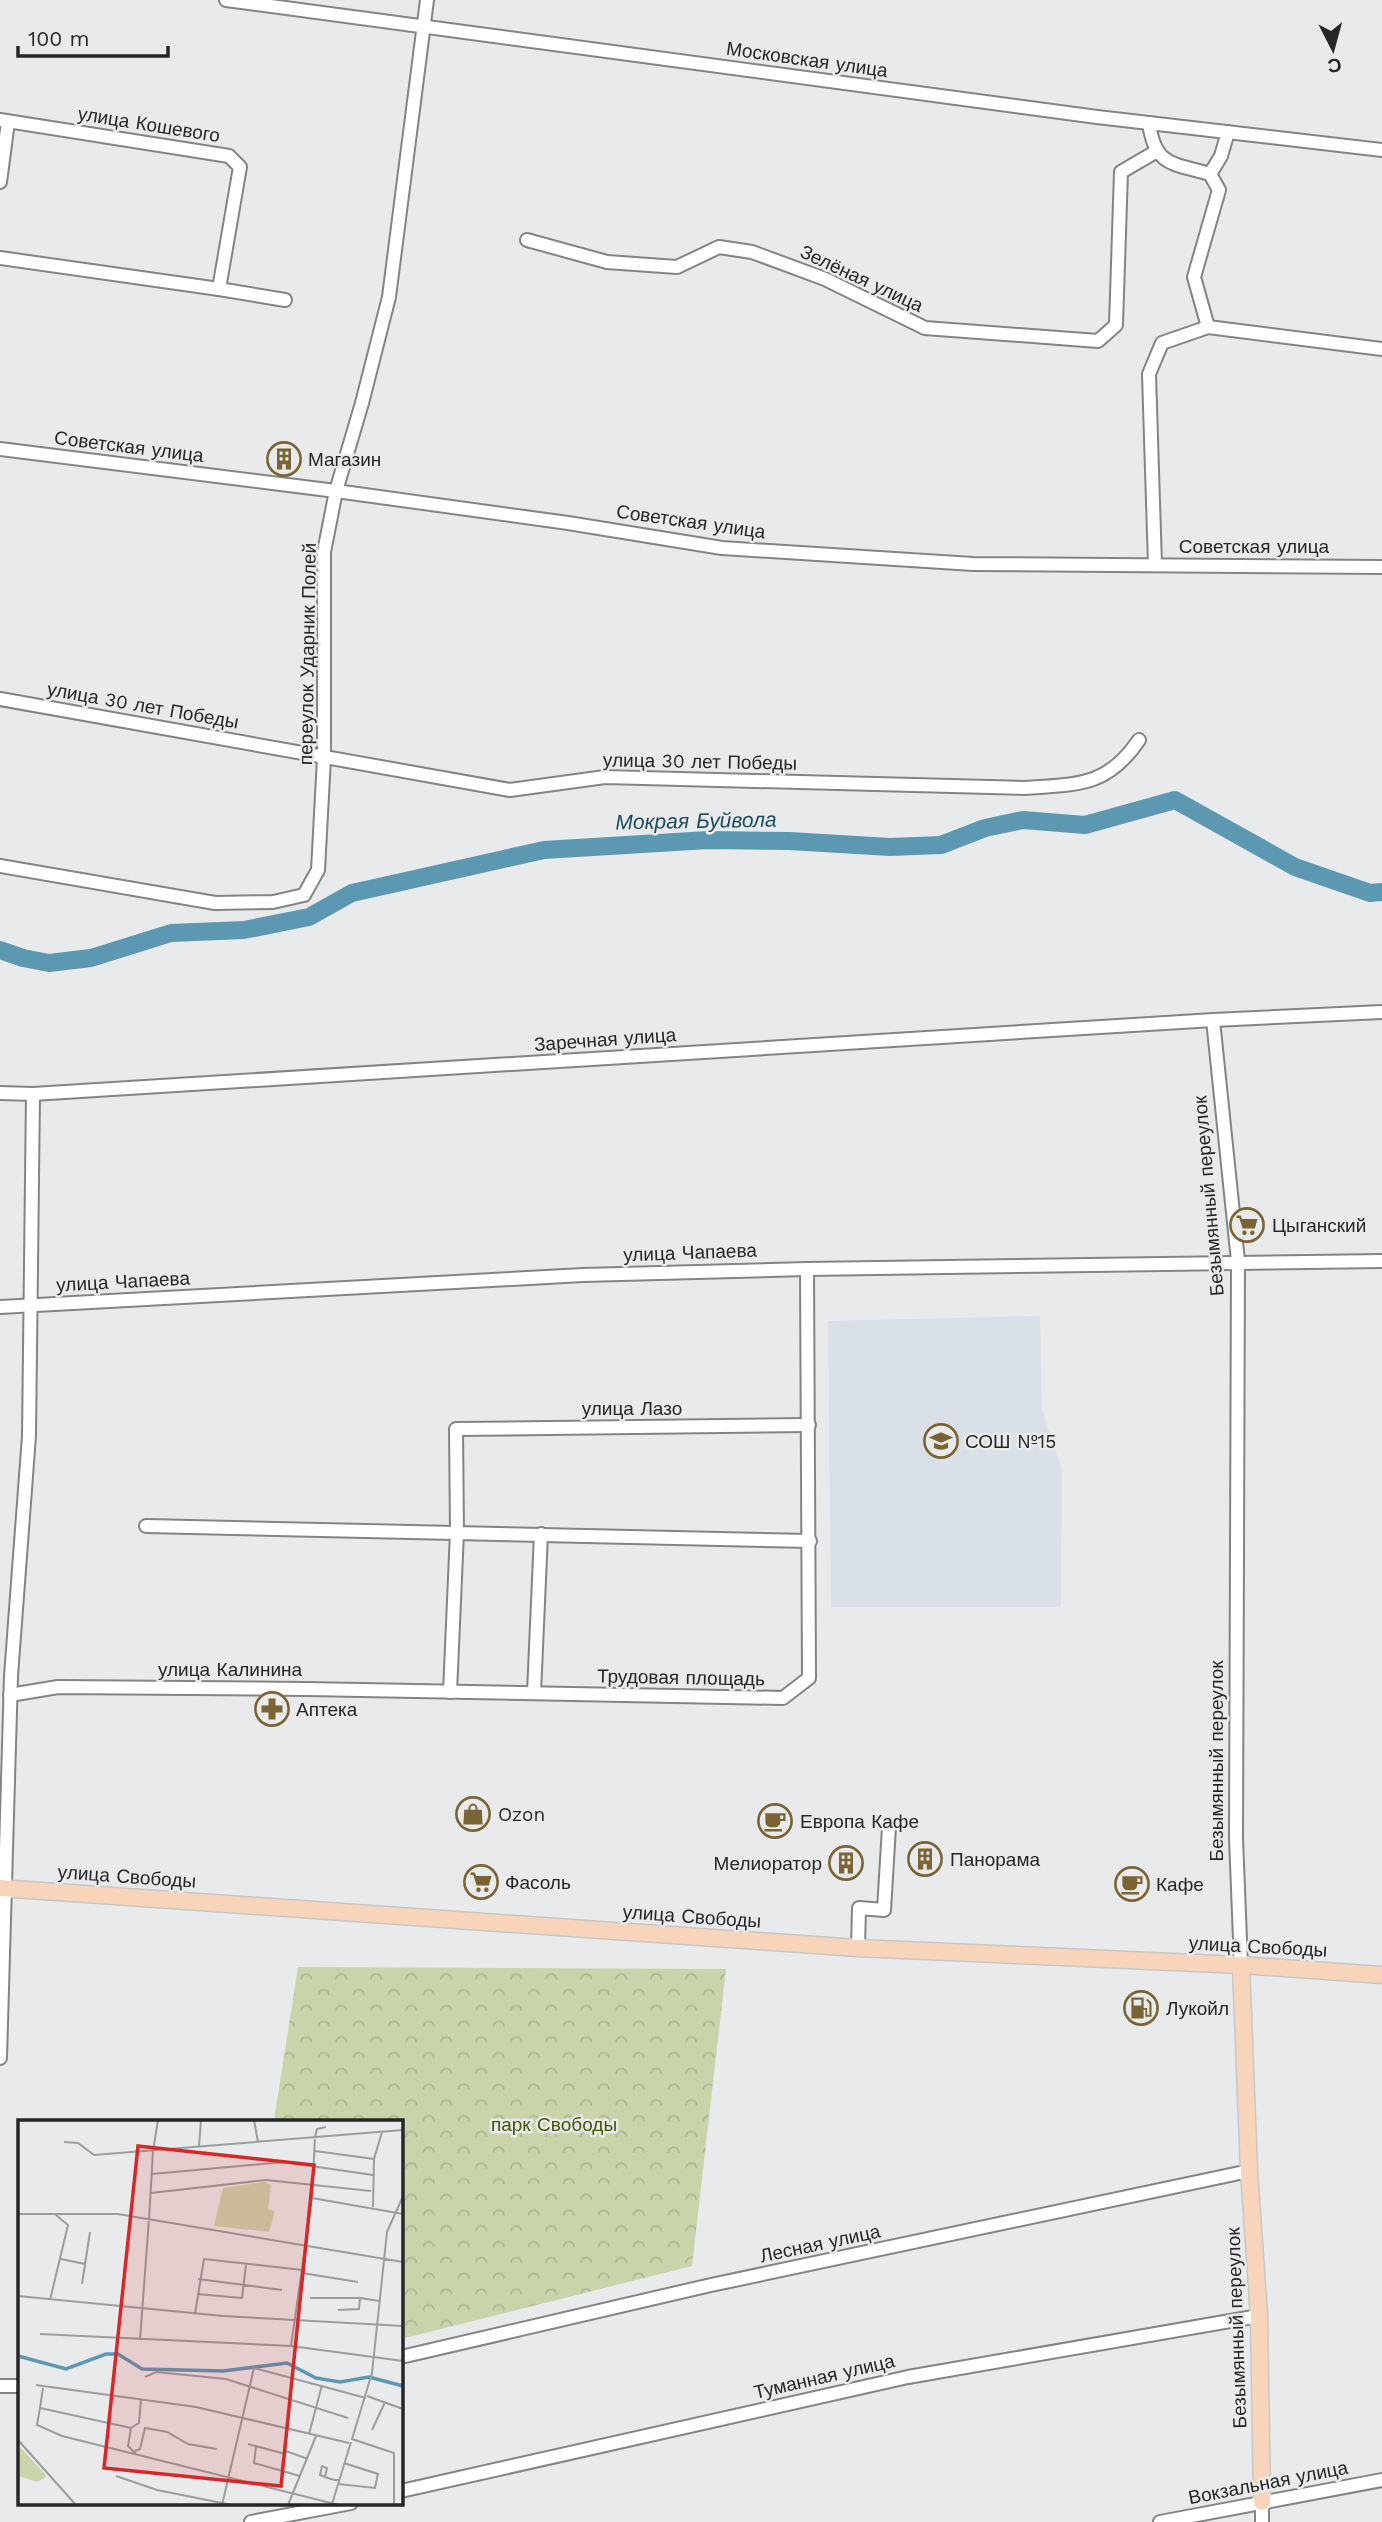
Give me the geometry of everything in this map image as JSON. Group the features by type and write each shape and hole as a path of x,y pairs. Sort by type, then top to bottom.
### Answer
{"main road":[{"name":"улица Свободы","path":"2,1889 858,1948 1241,1965 1382,1975"},
{"name":"Безымянный переулок","path":"1241,1965 1249,2171 1259,2316 1262,2502"}],"street":[{"name":"Московская улица","path":"226,0 1149,123 1382,150"},
{"name":"переулок Ударник Полей","path":"0,866 215,903 274,902 304,895 318,870 324,758 324,552 336,491 362,403 388,297 427,0"},
{"name":"улица Кошевого","path":"0,182 4,121 229,156 240,167 219,289"},
{"path":"1149,123 1152,144 1163,160 1210,174 1219,190 1194,277 1208,327"},
{"path":"1210,174 1221,156 1228,132"},
{"name":"Зелёная улица","path":"527,240 607,262 677,267 719,247 752,252 825,279 925,328 1098,341 1116,325 1122,172 1157,151"},
{"path":"0,258 285,300"},
{"path":"1155,565 1149,374 1161,343 1208,327 1382,348"},
{"name":"Советская улица","path":"0,449 336,491 568,523 722,548 973,564 1382,567"},
{"name":"улица 30 лет Победы","path":"0,699 510,790 605,777 1025,788 1091,782 1124,761 1139,740"},
{"name":"Заречная улица","path":"0,1093 33,1094 1213,1020 1382,1013"},
{"name":"Безымянный переулок","path":"1213,1020 1238,1261 1236,1838 1241,1965"},
{"path":"0,2058 2,1889 10,1695 5,1675 29,1436 33,1094"},
{"name":"улица Чапаева","path":"0,1307 583,1275 1238,1261 1382,1261"},
{"name":"Трудовая площадь","path":"450,1692 783,1698 809,1678 807,1269"},
{"name":"улица Лазо","path":"457,1532 456,1429 809,1425"},
{"path":"146,1526 810,1541"},
{"path":"450,1692 457,1532"},
{"path":"534,1693 541,1534"},
{"name":"улица Калинина","path":"10,1695 58,1687 450,1692"},
{"path":"858,1948 859,1908 884,1910 889,1827"},
{"name":"Лесная улица","path":"402,2357 711,2285 1249,2171"},
{"name":"Туманная улица","path":"402,2491 908,2377 1259,2316"},
{"path":"0,2386 18,2386"},
{"name":"Вокзальная улица","path":"1160,2522 1382,2480"},
{"path":"1262,2502 1262,2522"},
{"path":"251,2522 346,2504"}],"shaded area":[{"name":"СОШ №15","path":"1040,1316 1042,1411 1062,1471 1061,1607 831,1607 828,1321"}],"green space":[{"name":"парк Свободы","path":"298,1967 726,1969 692,2266 402,2339 402,2120 274,2120"}],"waterway":[{"name":"Мокрая Буйвола","path":"0,950 49,963 91,958 171,933 244,930 309,917 352,893 544,850 708,840 789,841 890,847 941,845 985,828 1023,820 1085,825 1175,800 1295,867 1370,893 1382,892"}],"place":[{"name":"Магазин","path":"284,459"},
{"name":"Цыганский","path":"1247,1225"},
{"name":"СОШ №15","path":"941,1441"},
{"name":"Аптека","path":"272,1709"},
{"name":"Ozon","path":"473,1814"},
{"name":"Европа Кафе","path":"775,1821"},
{"name":"Панорама","path":"925,1859"},
{"name":"Мелиоратор","path":"846,1863"},
{"name":"Фасоль","path":"481,1882"},
{"name":"Кафе","path":"1132,1884"},
{"name":"Лукойл","path":"1141,2008"}]}
